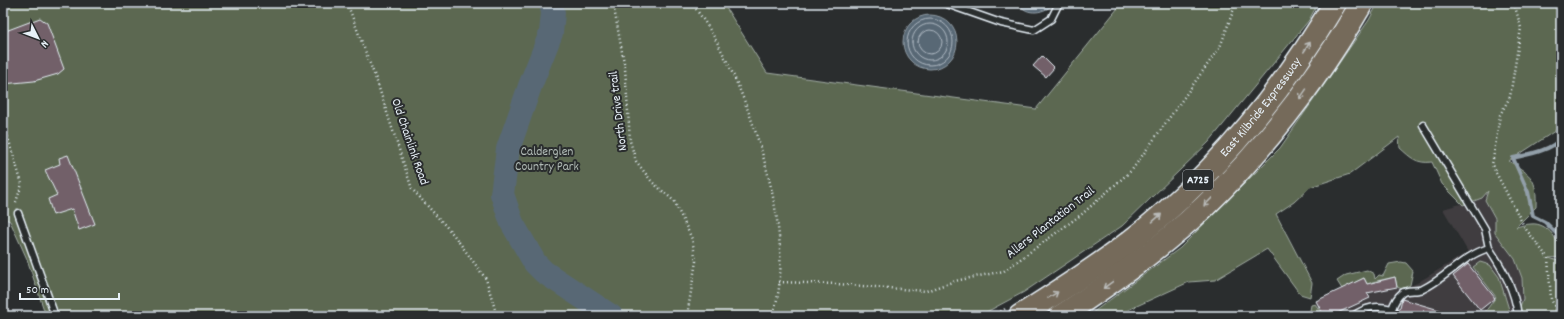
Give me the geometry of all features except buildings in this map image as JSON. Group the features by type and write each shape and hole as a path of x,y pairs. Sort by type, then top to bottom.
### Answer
{"highway":[{"name":"East Kilbride Expressway","path":"1014,312 1081,278 1124,246 1196,183 1260,112 1292,70 1335,3"},
{"name":"East Kilbride Expressway","path":"1061,316 1131,268 1204,206 1241,168 1299,101 1343,35 1362,3"}],"lane":[{"path":"944,3 1001,23 1034,30 1050,19 1059,3"},
{"path":"1423,125 1485,229 1489,248 1508,279 1515,298 1518,316"},
{"path":"18,213 55,316"},
{"path":"1395,316 1392,308 1394,302 1403,292 1423,289 1482,250 1489,248"},
{"path":"1353,316 1369,307 1378,306 1392,308"}],"path":[{"name":"Old Chainlink Road","path":"347,3 377,82 412,189 453,234 486,279 497,316"},
{"name":"North Drive trail","path":"613,3 625,68 630,141 636,160 652,182 674,202 692,239 696,261 687,316"},
{"path":"691,3 710,30 728,62 744,97 756,133 776,216 780,253 779,282 772,316"},
{"name":"Allers Plantation Trail","path":"779,282 836,284 926,291 955,281 1004,271 1082,214 1132,170 1220,47 1236,3"},
{"path":"1514,3 1521,28 1510,97 1500,115 1492,165 1526,228 1548,258 1551,299 1559,316"},
{"path":"3,121 22,184 15,204 18,213"},
{"path":"994,316 1014,312"}],"shaded area":[{"path":"1489,189 1485,200 1495,218 1495,233 1515,259 1522,278 1523,299 1516,316 1511,316 1505,299 1480,262 1473,267 1496,297 1482,316 1324,316 1315,304 1316,301 1364,278 1372,286 1372,282 1395,277 1402,289 1417,283 1468,252 1443,209 1481,198"}],"green space":[{"name":"Calderglen Country Park","path":"3,3 723,3 767,73 1036,109 1122,3 1318,3 1309,20 1209,142 1122,226 1024,292 979,316 46,316 27,259 10,221 3,218"},
{"path":"1378,3 1561,3 1561,127 1509,161 1523,170 1532,179 1536,197 1536,207 1516,227 1531,224 1543,226 1552,234 1559,245 1561,257 1549,258 1561,262 1561,303 1553,316 1516,316 1523,299 1522,278 1515,259 1495,233 1495,218 1485,200 1488,191 1482,198 1463,205 1442,184 1432,162 1422,162 1411,157 1400,148 1399,137 1350,174 1310,187 1294,202 1276,214 1312,283 1310,297 1300,294 1267,249 1215,280 1189,282 1128,310 1119,316 1088,316 1180,248 1280,148 1369,20"},
{"path":"1401,262 1406,263 1413,271 1410,285 1402,289 1397,287 1395,277 1372,282 1372,286 1368,286 1364,278 1342,289 1337,281 1346,275 1367,270 1374,274 1375,279 1379,275 1383,276 1389,264"},
{"path":"1480,262 1490,265 1499,277 1511,316 1482,316 1496,297 1473,267"},
{"path":"1315,304 1324,316 1309,316 1311,305"}],"water":[{"path":"1018,3 1055,3 1041,11 1031,12 1026,10"},
{"path":"930,15 940,17 949,23 955,32 957,42 955,52 949,61 940,67 930,69 920,67 911,61 905,52 903,42 905,32 911,23 920,17"}],"waterway":[{"path":"551,3 553,13 551,33 530,86 508,149 502,194 512,223 535,263 544,272 611,316"},
{"path":"1561,139 1545,149 1513,158 1528,192 1533,216 1545,222 1561,238"}]}
